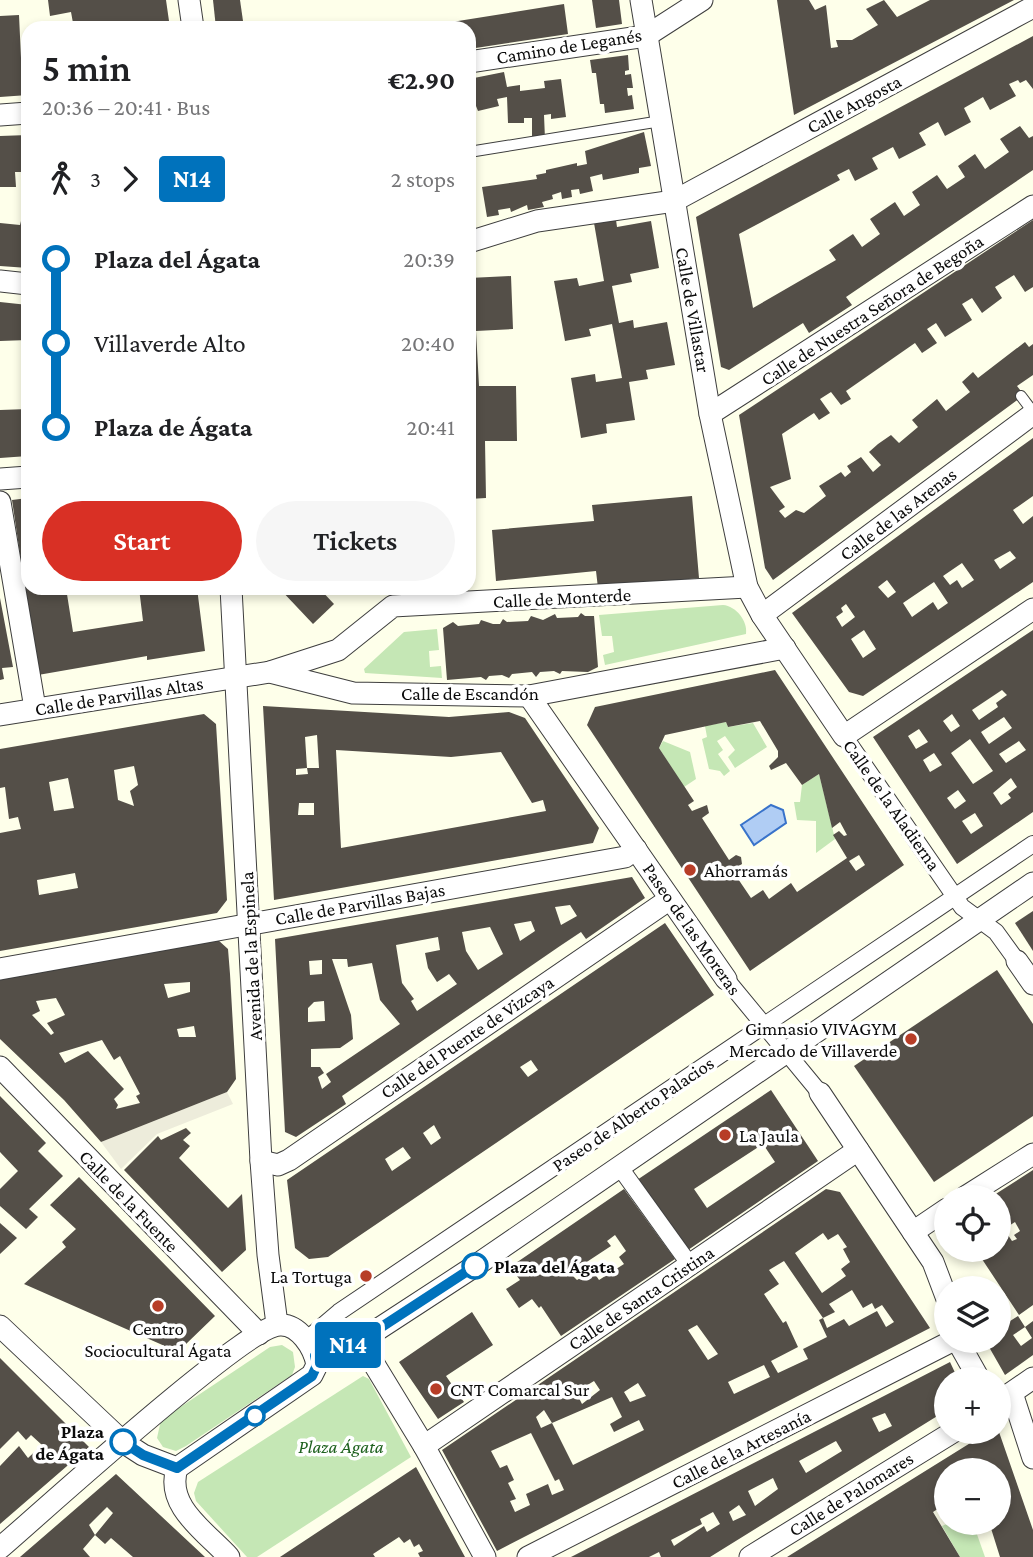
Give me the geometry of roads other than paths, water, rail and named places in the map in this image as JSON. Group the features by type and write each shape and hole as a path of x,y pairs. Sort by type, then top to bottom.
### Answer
{"street":[{"path":"189,0 192,21"},
{"name":"Calle de Villastar","path":"641,0 710,414 747,587 762,615"},
{"name":"Camino de Leganés","path":"476,61 646,36 702,0"},
{"name":"Calle Angosta","path":"674,201 1033,7"},
{"path":"0,115 21,114"},
{"path":"476,241 537,221 674,201"},
{"name":"Calle de Nuestra Señora de Begoña","path":"710,414 1033,206"},
{"path":"0,281 21,283"},
{"name":"Calle de las Arenas","path":"762,615 1029,407"},
{"path":"0,479 21,478"},
{"path":"0,502 35,708"},
{"name":"Calle de Monterde","path":"476,595 747,587"},
{"name":"Avenida de la Espinela","path":"231,595 268,1255 268,1329"},
{"name":"Calle de Monterde","path":"270,672 338,650 400,597 469,595"},
{"path":"844,736 1033,609"},
{"name":"Calle de la Aladierna","path":"762,615 955,896 979,921 996,932 1033,984"},
{"name":"Calle de Escandón","path":"237,678 270,672 353,693 529,696 785,648"},
{"name":"Calle de Parvillas Altas","path":"0,715 237,678"},
{"name":"Paseo de las Moreras","path":"529,696 726,979 762,1027 788,1052 820,1093 933,1262 938,1276"},
{"name":"Paseo de Alberto Palacios","path":"310,1348 357,1299 1033,844"},
{"name":"Calle de Parvillas Bajas","path":"0,969 625,858 636,849"},
{"name":"Paseo de Alberto Palacios","path":"360,1341 621,1169 1033,883"},
{"name":"Calle del Puente de Vizcaya","path":"261,1161 278,1165 289,1160 670,899"},
{"name":"Calle de la Fuente","path":"0,1067 268,1329"},
{"name":"Calle de Santa Cristina","path":"424,1446 858,1150"},
{"path":"984,1185 1033,1154"},
{"path":"621,1169 690,1265"},
{"path":"913,1232 934,1218"},
{"path":"0,1326 123,1442 143,1455 177,1468"},
{"path":"0,1548 177,1395 268,1329 290,1326 310,1348 317,1365 312,1376 177,1468 173,1493 179,1504 229,1557"},
{"path":"310,1348 360,1341 424,1446 485,1557"},
{"name":"Calle de la Artesanía","path":"528,1557 934,1351"},
{"path":"1011,1393 1033,1378"},
{"path":"1011,1408 1033,1458"},
{"name":"Calle de Palomares","path":"750,1557 934,1444"}],"lane":[{"path":"476,151 661,121"}],"water":[{"path":"771,805 783,810 786,823 754,845 741,825"}],"place":[{"name":"Ahorramás","path":"690,870"},
{"name":"Gimnasio VIVAGYM Mercado de Villaverde","path":"911,1039"},
{"name":"La Jaula","path":"725,1135"},
{"name":"Plaza del Ágata","path":"475,1266"},
{"name":"La Tortuga","path":"366,1276"},
{"name":"Centro Sociocultural Ágata","path":"158,1306"},
{"name":"CNT Comarcal Sur","path":"436,1389"},
{"name":"Plaza de Ágata","path":"123,1442"}],"park label":[{"name":"Plaza Ágata","path":"341,1446"}]}
